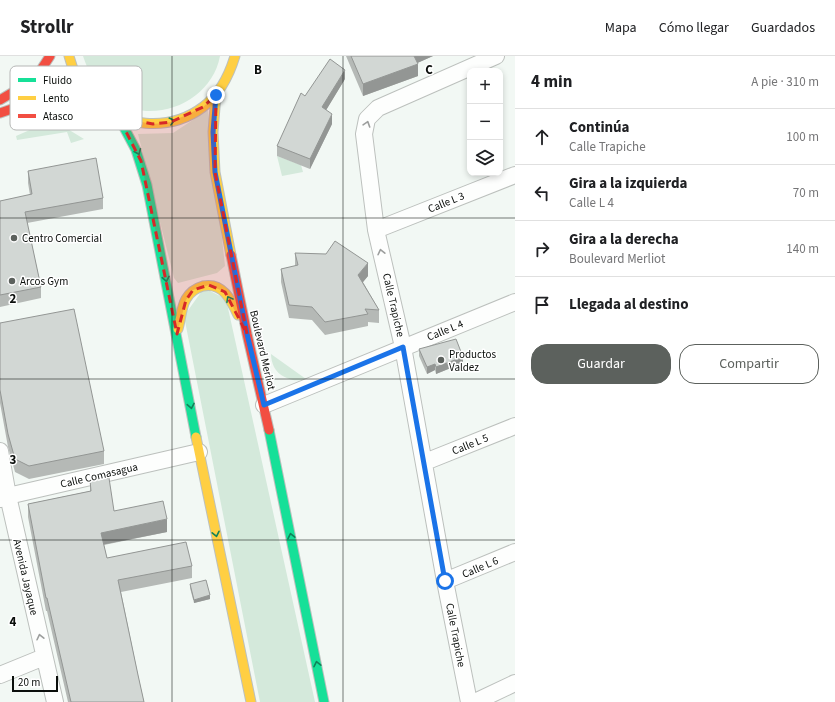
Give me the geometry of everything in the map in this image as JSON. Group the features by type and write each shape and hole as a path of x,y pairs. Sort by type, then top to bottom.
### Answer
{"main road":[{"path":"43,66 50,56"},
{"path":"69,56 71,66"},
{"path":"142,123 171,122 188,117 203,107 216,95 228,76 235,56"},
{"path":"0,100 10,94"},
{"name":"Boulevard Merliot","path":"216,95 213,132 215,172 247,334 264,405 324,702"},
{"path":"0,113 10,110"},
{"path":"126,130 132,139 141,161 177,334 199,452 252,702"},
{"path":"177,334 186,300 193,290 209,285 216,286 225,292 247,334"}],"street":[{"name":"Calle Trapiche","path":"469,702 445,581 425,462 403,347 376,230 364,134 368,119 378,108 496,56"},
{"name":"Calle L 3","path":"376,230 515,175"},
{"name":"Calle L 4","path":"264,405 515,302"},
{"name":"Calle L 5","path":"425,462 515,426"},
{"name":"Avenida Jayaque","path":"0,451 4,498 55,702"},
{"name":"Calle Comasagua","path":"4,498 199,452"},
{"name":"Calle L 6","path":"445,581 515,552"},
{"path":"0,675 44,657"},
{"path":"476,702 515,683"}],"highlighted area":[{"path":"216,95 215,172 247,334 225,292 209,285 193,290 186,300 177,334 141,161 119,118 153,124 171,122 203,107"}],"green space":[{"path":"83,56 220,56 211,79 203,89 194,97 183,103 159,111 142,110 142,66 87,66"},
{"path":"208,110 225,266 217,273 178,283 174,278 138,134 173,133"},
{"path":"30,130 69,130 84,139 71,143 67,132 17,140 16,136"},
{"path":"277,156 301,165 303,172 282,176"},
{"path":"204,288 226,299 315,702 260,702 184,316"},
{"path":"271,354 306,379 293,380 284,377 273,365"}],"building":[{"path":"351,56 414,56 418,64 363,84"},
{"path":"330,59 345,70 322,107 332,114 310,159 277,146 301,93 305,96"},
{"path":"96,158 103,198 25,212 41,287 0,295 0,201 32,194 28,171"},
{"path":"335,241 368,263 358,275 379,310 365,309 368,314 325,322 312,307 289,305 281,269 298,265 295,253 326,254"},
{"path":"74,309 104,451 29,466 15,459 8,434 0,390 0,323"},
{"name":"Productos Valdez","path":"456,339 463,357 436,367 435,364 427,367 419,349"},
{"path":"109,478 114,511 163,501 167,519 101,533 107,558 186,542 192,566 118,580 144,702 71,702 46,598 28,504 91,491 90,480"},
{"path":"206,580 210,595 194,600 190,584"}],"traffic: fast":[{"path":"125,130 136,150 147,185 196,437"},
{"path":"269,430 324,702"}],"traffic: slow":[{"path":"69,56 72,66"},
{"path":"142,122 161,123 176,120 190,115 203,107 209,102 223,84 230,71 235,56"},
{"path":"216,95 213,132 215,172 231,255"},
{"path":"178,329 184,302 189,294 203,286 210,285 221,289 229,298 238,315"},
{"path":"196,437 251,702"}],"traffic: jam":[{"path":"43,66 50,56"},
{"path":"0,100 10,94"},
{"path":"0,113 10,110"},
{"path":"231,255 269,430"}],"place":[{"name":"Centro Comercial","path":"14,238"},
{"name":"Arcos Gym","path":"12,281"},
{"name":"Productos Valdez","path":"441,360"}],"route":[{"path":"216,95 213,132 215,172 247,334 264,405 403,347 425,462 445,581"}]}
